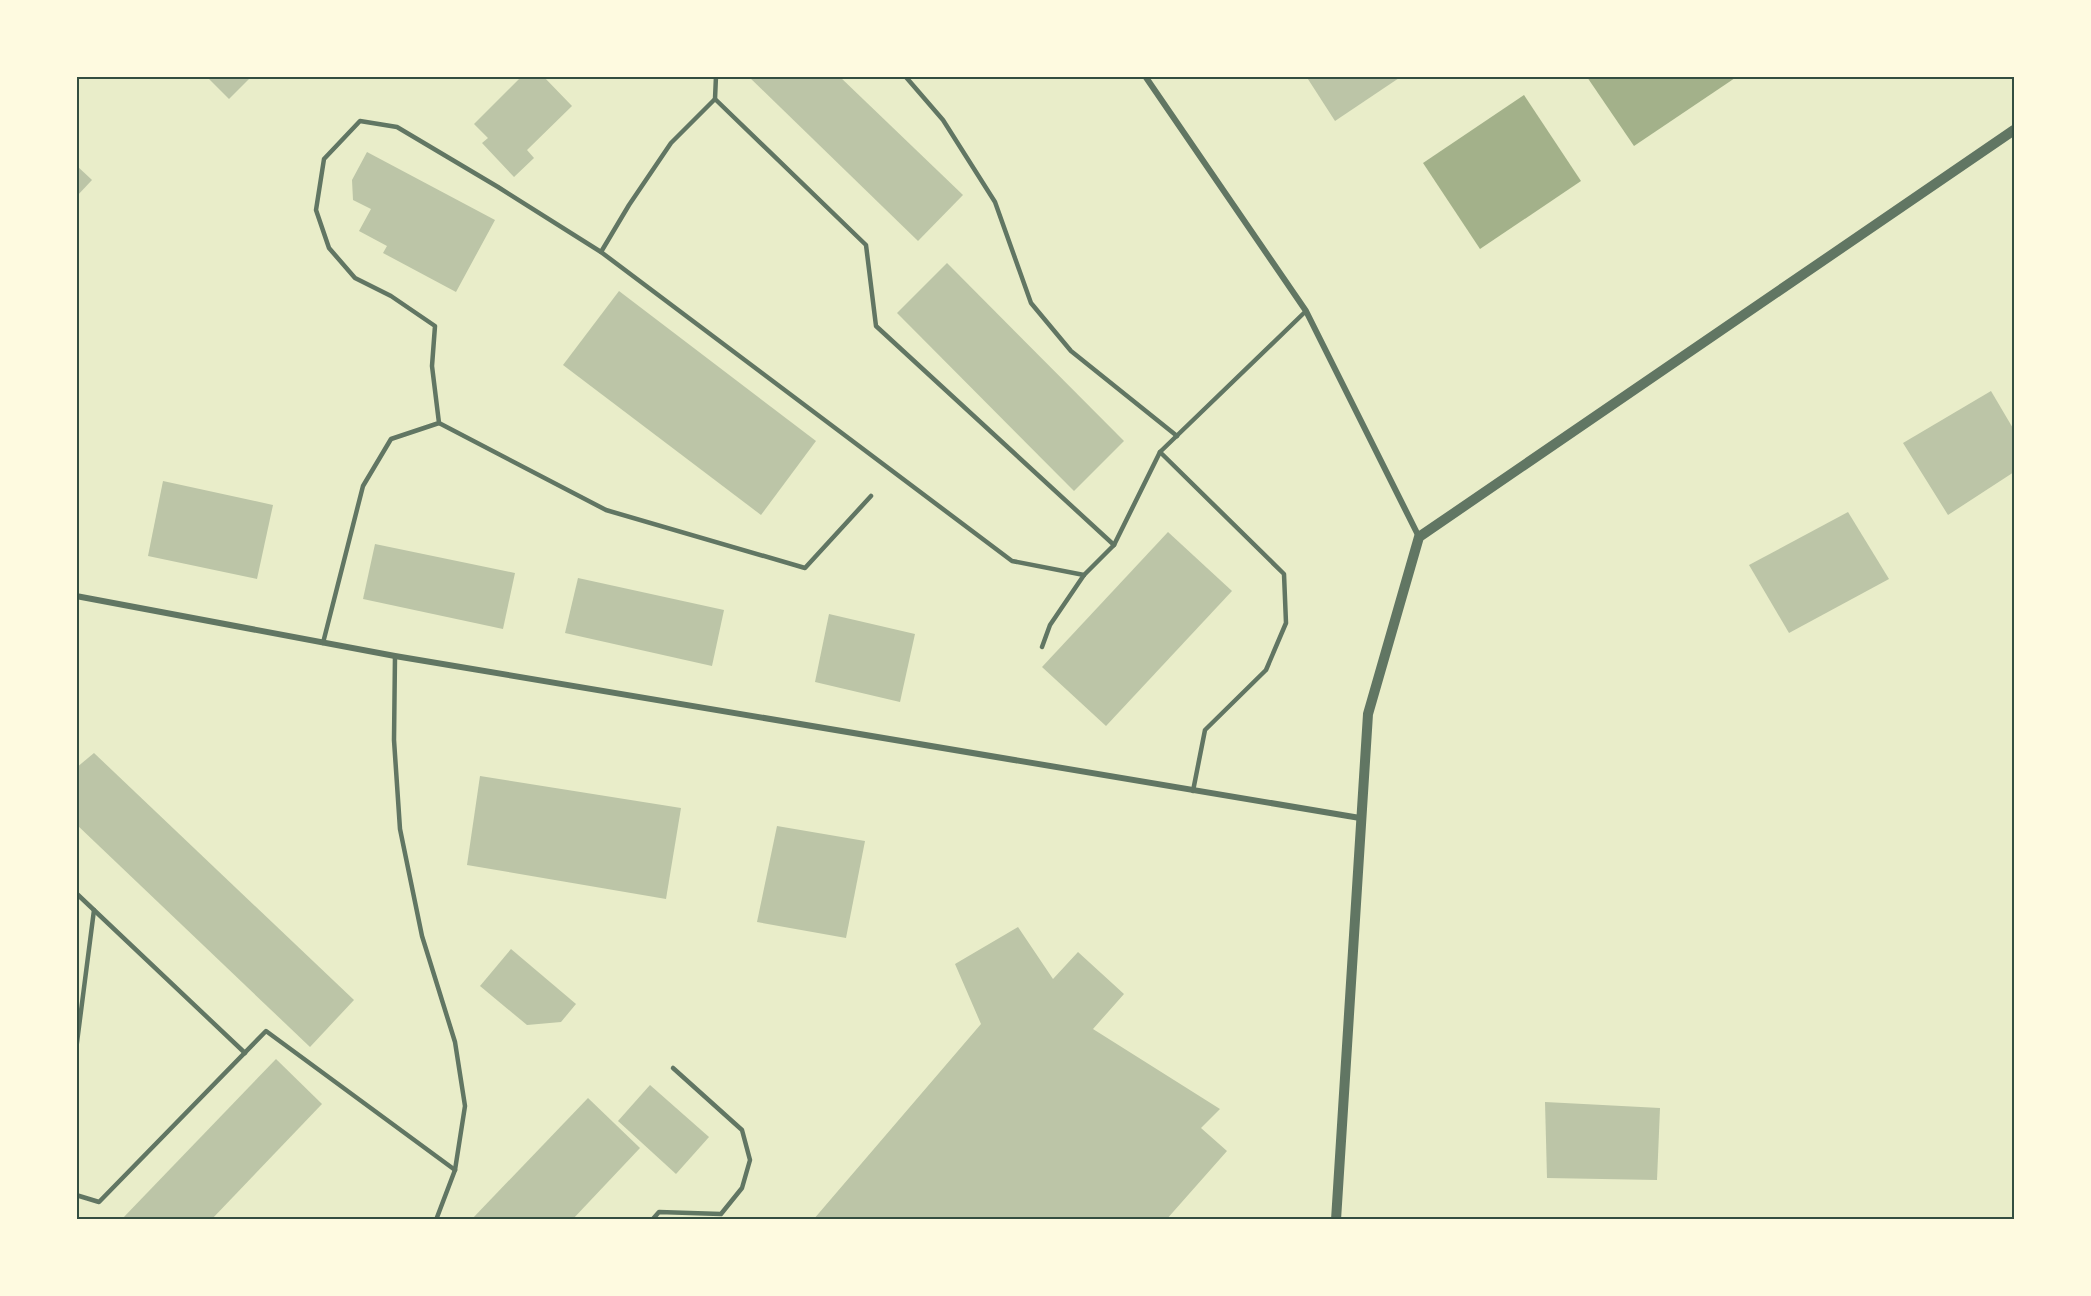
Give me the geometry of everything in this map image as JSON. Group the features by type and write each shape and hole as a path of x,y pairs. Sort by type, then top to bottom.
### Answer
{"street":[{"path":"1145,76 1306,311 1419,537"},
{"path":"1336,1220 1368,714 1419,537 2014,130"},
{"path":"76,596 394,656 1193,792 1360,818"}],"lane":[{"path":"601,252 670,143 715,99 716,76"},
{"path":"905,76 943,120 995,202 1031,303 1071,351 1177,436"},
{"path":"715,99 866,245 876,326 1114,545"},
{"path":"439,423 432,366 435,326 391,296 355,278 328,248 316,210 324,159 360,121 397,127 601,252 1012,561 1084,574"},
{"path":"1042,647 1050,625 1084,574 1114,545 1160,452 1306,311"},
{"path":"323,643 363,486 391,439 439,423 606,510 805,568 871,496"},
{"path":"1160,452 1284,574 1286,623 1266,670 1205,730 1193,792"},
{"path":"394,656 394,740 400,829 422,936 455,1042 465,1106 455,1170 439,1218"},
{"path":"76,893 245,1053"},
{"path":"76,1050 94,910"},
{"path":"76,1195 99,1202 266,1031 455,1170"},
{"path":"652,1220 659,1212 721,1214 742,1188 750,1160 742,1130 673,1068"}],"shaded area":[{"path":"1587,77 1734,77 1634,146"},
{"path":"1524,95 1581,181 1480,249 1423,163"}],"building":[{"path":"206,76 252,76 229,99"},
{"path":"522,76 543,76 572,106 527,150 534,158 514,177 482,143 488,138 474,124"},
{"path":"748,76 839,76 963,195 918,241"},
{"path":"1306,76 1402,76 1335,121"},
{"path":"367,152 495,220 456,292 383,253 387,246 359,231 371,209 353,200 352,180"},
{"path":"76,165 92,180 76,197"},
{"path":"947,263 1124,441 1074,491 897,313"},
{"path":"619,291 816,441 761,515 563,365"},
{"path":"1991,391 2014,430 2014,472 1948,515 1903,443"},
{"path":"163,481 273,505 257,579 148,556"},
{"path":"1848,512 1889,579 1789,633 1749,565"},
{"path":"1168,532 1232,591 1106,726 1042,667"},
{"path":"375,544 515,573 503,629 363,599"},
{"path":"578,578 724,610 712,666 565,633"},
{"path":"829,614 915,634 900,702 815,682"},
{"path":"94,753 354,1000 310,1047 76,824 76,768"},
{"path":"480,776 681,808 666,899 467,865"},
{"path":"777,826 865,841 846,938 757,922"},
{"path":"1018,927 1053,979 1078,952 1124,994 1093,1029 1220,1109 1201,1128 1227,1151 1166,1220 813,1220 981,1024 955,964"},
{"path":"511,949 576,1004 561,1022 527,1025 480,986"},
{"path":"276,1059 322,1104 211,1220 121,1220"},
{"path":"650,1085 709,1137 676,1174 618,1121"},
{"path":"588,1098 640,1148 572,1220 471,1220"},
{"path":"1545,1102 1660,1108 1657,1180 1547,1178"}]}
